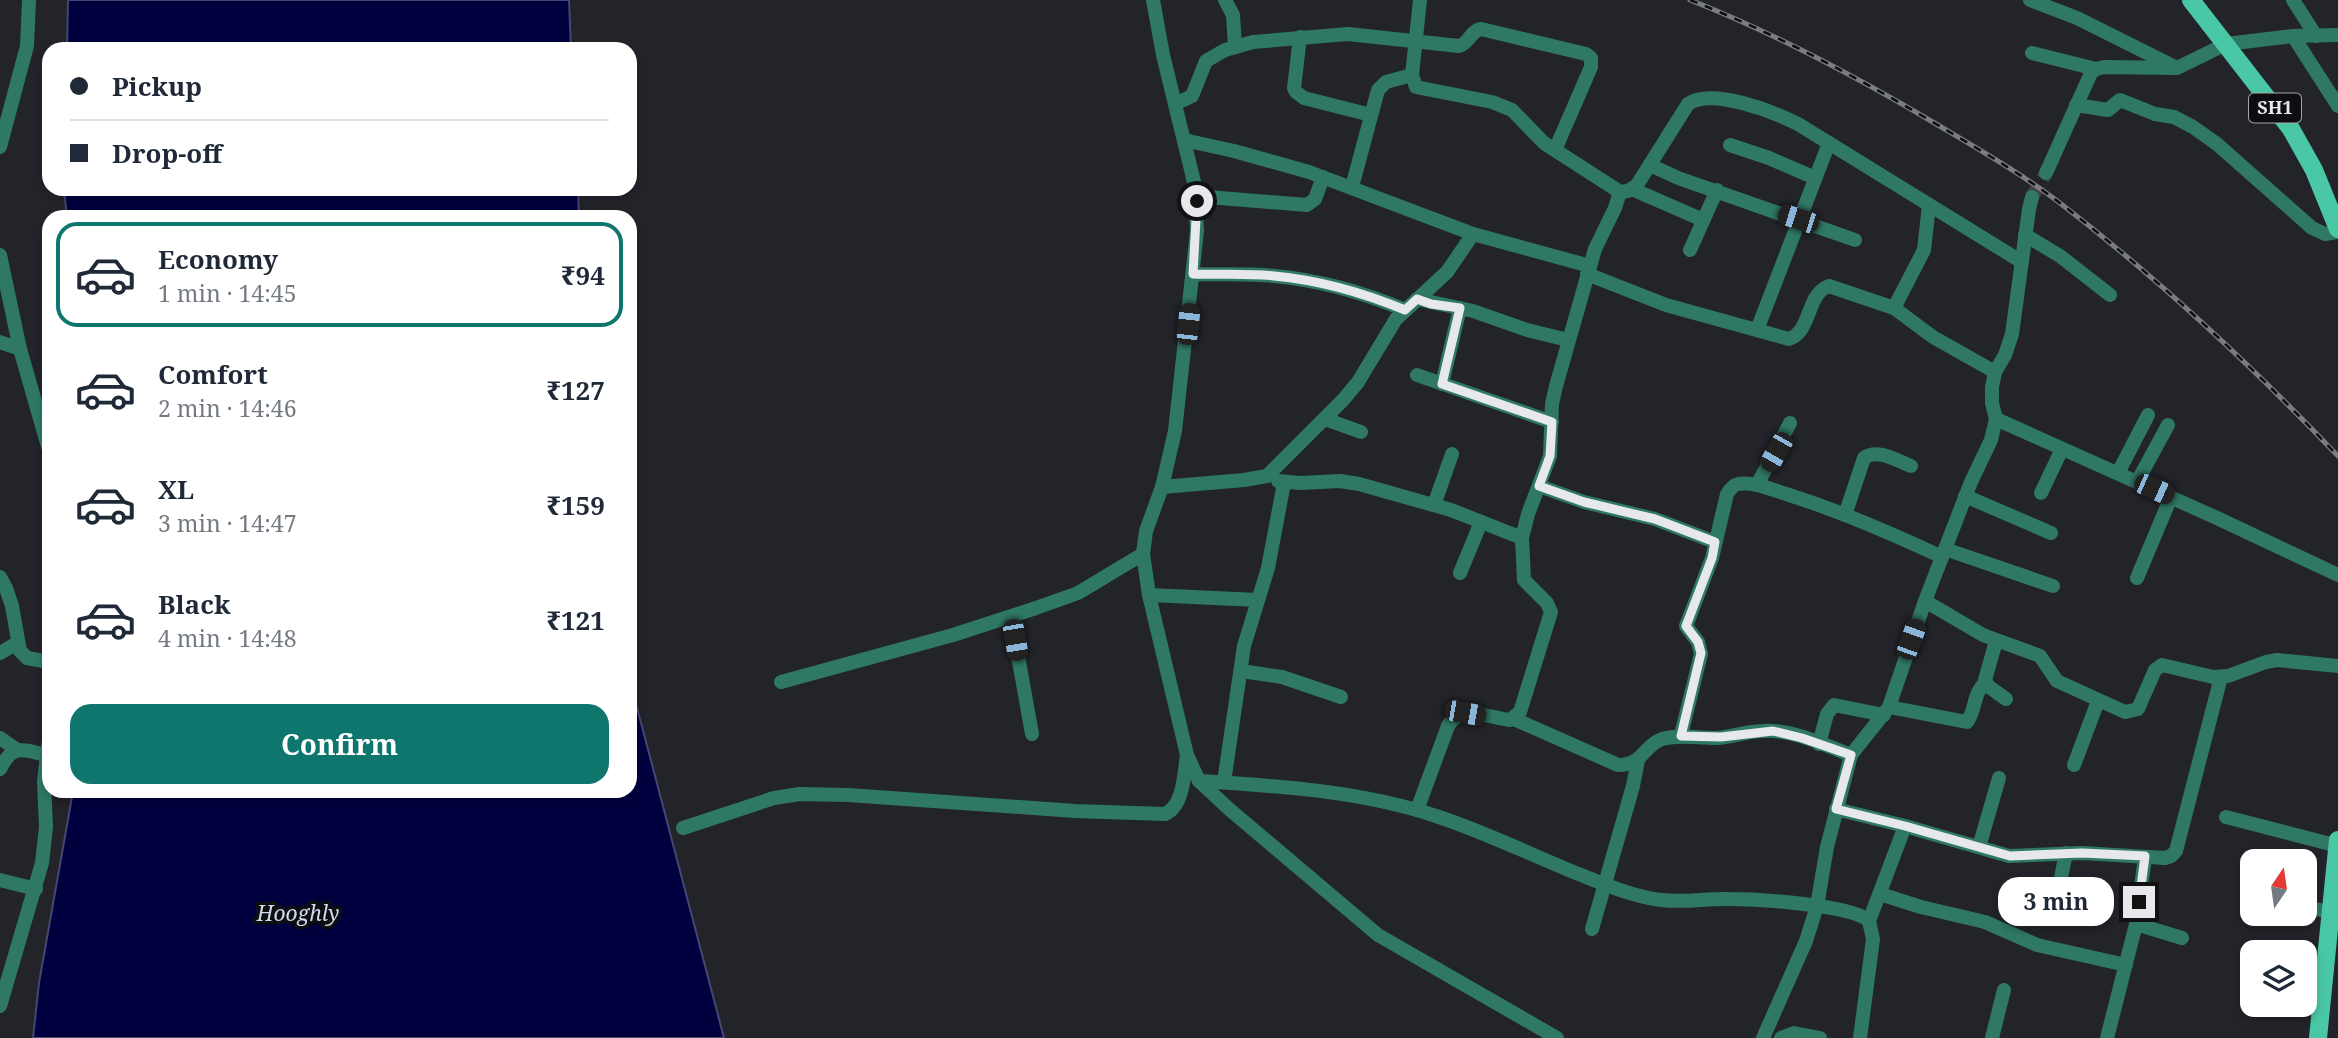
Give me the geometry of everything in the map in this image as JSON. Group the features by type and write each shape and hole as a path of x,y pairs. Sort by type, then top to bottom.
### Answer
{"main road":[{"name":"SH1","path":"2191,0 2274,106 2303,149 2338,230"},
{"path":"2318,1038 2331,983 2331,912 2338,841"}],"street":[{"path":"0,147 27,46 29,0"},
{"path":"1153,0 1196,197 1197,231 1175,431 1162,487 1146,531 1143,554 1149,595 1187,755 1199,781 1378,935 1557,1038"},
{"path":"1225,0 1233,15 1235,47"},
{"path":"1420,0 1412,75 1416,87 1492,102 1512,110 1555,150 1626,190 1703,220"},
{"path":"2030,0 2077,18 2177,68"},
{"path":"2293,0 2316,36"},
{"path":"1175,104 1192,96 1206,61 1235,47 1253,42 1348,34 1459,46 1466,43 1474,31 1480,29 1589,55 1591,67 1555,150"},
{"path":"2032,53 2096,69 2177,68 2226,44 2293,36 2338,35"},
{"path":"2293,36 2338,106"},
{"path":"1300,37 1294,88 1296,92 1304,98 1371,115"},
{"path":"2046,173 2087,79 2096,69"},
{"path":"1353,187 1381,86 1412,75"},
{"path":"1514,719 1520,712 1551,612 1547,603 1524,580 1522,538 1550,456 1552,404 1568,340 1599,239 1619,200 1650,165 1688,104 1698,99 1717,99 1767,110 1790,120 2022,262"},
{"path":"2076,105 2108,110 2120,100 2155,114 2174,117 2217,144 2312,228 2325,234 2338,230"},
{"path":"1184,141 1244,154 1323,177 1473,234 1588,270 1665,305 1783,338 1794,337 1799,333 1818,295 1829,286 1894,307 1933,338 1995,372"},
{"path":"1757,330 1829,143"},
{"path":"1730,145 1815,178"},
{"path":"1650,165 1678,178 1855,240"},
{"path":"1196,197 1307,205 1315,199 1323,177"},
{"path":"1690,250 1717,190"},
{"path":"1763,1038 1806,941 1817,906 1836,809 1851,755 1887,711 1965,496 1991,440 1996,419 1991,396 1995,372 2005,355 2012,334 2032,197"},
{"path":"1894,307 1924,250 1929,205"},
{"path":"1267,476 1358,382 1390,328 1455,261 1473,234"},
{"path":"2025,235 2060,256 2109,295"},
{"path":"0,255 4,297 42,426"},
{"path":"1193,274 1292,278 1375,299 1405,310"},
{"path":"1417,299 1460,308 1568,340"},
{"path":"1442,384 1460,308"},
{"path":"0,342 20,349"},
{"path":"1417,374 1552,422"},
{"path":"2118,473 2148,415"},
{"path":"1325,419 1361,432"},
{"path":"1996,419 2338,575"},
{"path":"1757,485 1790,423"},
{"path":"2137,482 2168,425"},
{"path":"2041,493 2062,449"},
{"path":"1434,505 1452,454"},
{"path":"1845,514 1861,463 1869,454 1880,454 1912,466"},
{"path":"1162,487 1267,476 1284,483 1340,481 1434,505 1522,538"},
{"path":"1224,782 1244,646 1273,545 1284,483"},
{"path":"1681,736 1701,653 1698,642 1686,626 1712,558 1727,494 1731,487 1737,484 1757,485 1845,514 1944,553 2053,586"},
{"path":"1539,486 1584,502 1655,519 1715,542"},
{"path":"1965,496 2051,533"},
{"path":"2137,578 2171,497"},
{"path":"1460,573 1481,522"},
{"path":"780,682 1011,617 1077,593 1143,554"},
{"path":"0,577 12,606 20,651 27,658 42,661"},
{"path":"1149,595 1258,600"},
{"path":"1925,601 1996,641 2040,656 2057,681 2125,712 2135,711 2155,670 2162,665 2221,677 2277,660 2338,666"},
{"path":"1011,617 1032,734"},
{"path":"1819,744 1827,714 1834,705 1967,722 1979,690 1986,683 1996,641"},
{"path":"0,653 17,643"},
{"path":"1241,671 1282,677 1341,697"},
{"path":"1836,809 2010,856 2066,853 2165,858 2171,856 2175,851 2221,677"},
{"path":"1986,683 2006,699"},
{"path":"2074,765 2098,701"},
{"path":"1418,810 1448,726 1454,717 1465,713 1514,719 1609,762 1626,765 1638,760 1656,742 1681,736 1721,737 1773,731 1851,755"},
{"path":"0,738 17,750"},
{"path":"0,769 10,752 17,750 42,754"},
{"path":"683,828 774,798 800,794 848,794 1165,814 1171,811 1178,798 1187,755"},
{"path":"1592,929 1626,813 1638,760"},
{"path":"1979,847 1999,778"},
{"path":"1199,781 1348,795 1418,810 1481,832 1604,884 1662,900 1729,898 1817,906 1855,913 1870,921"},
{"path":"0,1006 36,889 45,846 44,798"},
{"path":"2226,817 2338,846"},
{"path":"1860,1038 1873,939 1870,921 1905,826"},
{"path":"2055,907 2066,853"},
{"path":"2107,1038 2136,924 2145,856"},
{"path":"0,880 36,889"},
{"path":"1880,894 1985,922 2037,945 2126,965"},
{"path":"2317,909 2331,912"},
{"path":"2136,924 2182,938"},
{"path":"1992,1038 2004,990"},
{"path":"1781,1038 1794,1033 1820,1038"}],"water":[{"path":"68,0 569,0 571,42 67,42"},
{"path":"65,196 578,196 579,210 66,210"},
{"name":"Hooghly","path":"637,708 724,1038 33,1038 39,983 72,798 637,798"}],"tunnel":[{"path":"2032,197 2046,173"}],"railway":[{"path":"1690,0 1752,26 1843,71 1963,140 2041,189 2094,229 2202,322 2338,456"}],"route":[{"path":"1197,201 1193,274 1292,278 1367,296 1405,310 1417,299 1460,308 1442,384 1552,422 1550,456 1539,486 1584,502 1655,519 1715,542 1712,558 1687,618 1688,632 1698,642 1701,653 1681,736 1709,738 1762,730 1773,731 1851,755 1836,809 1999,854 2019,857 2066,853 2145,856 2139,902"}]}
